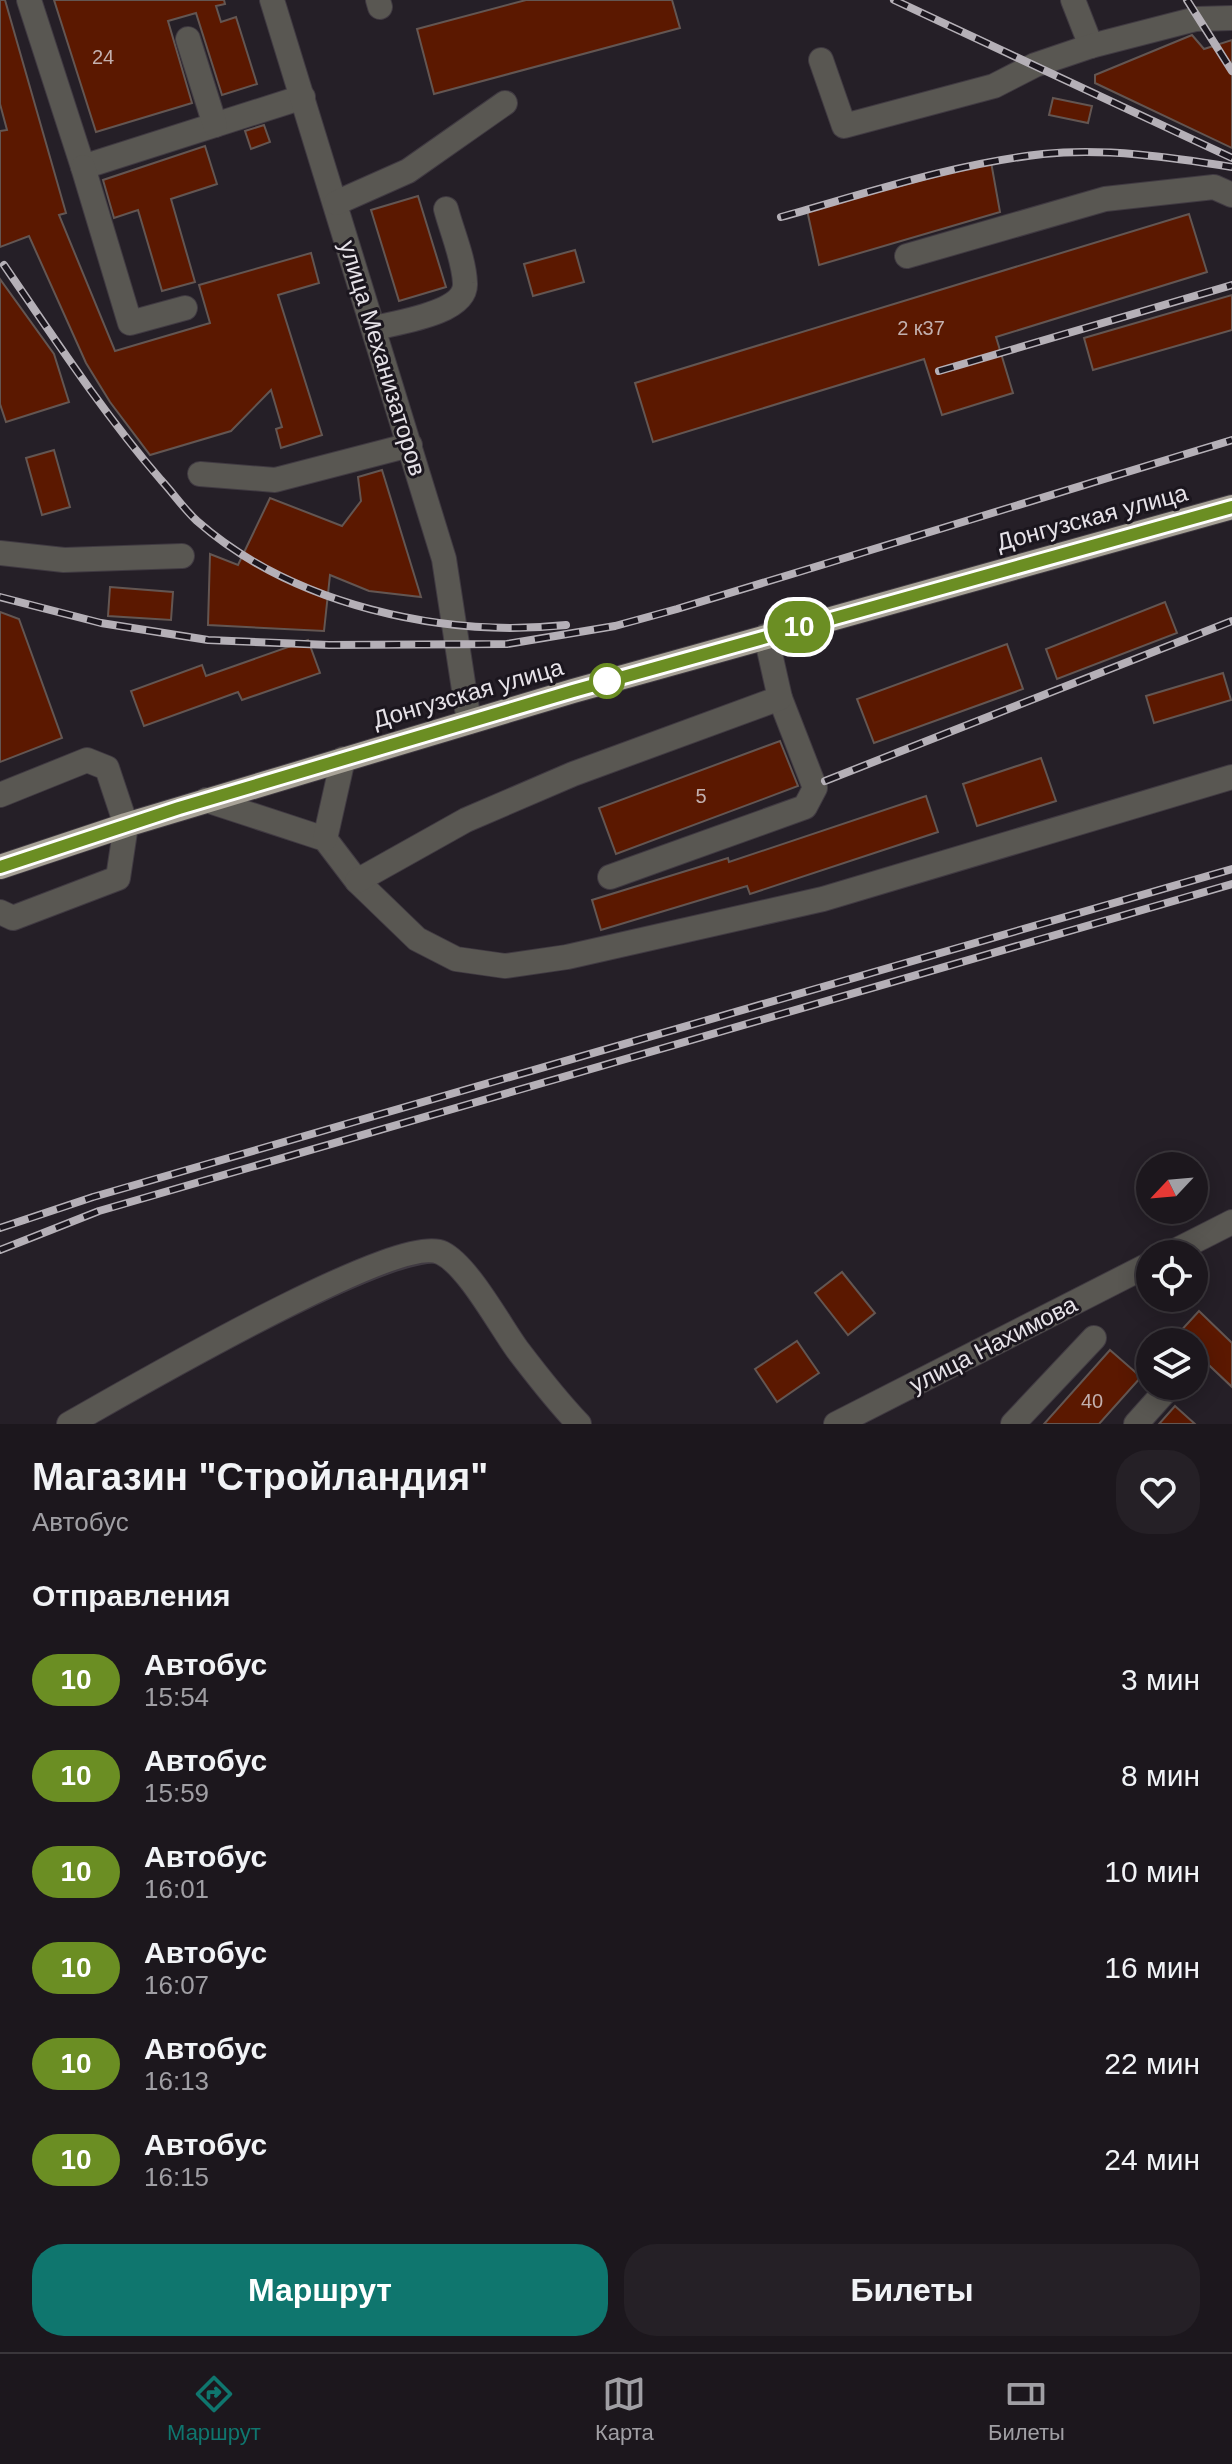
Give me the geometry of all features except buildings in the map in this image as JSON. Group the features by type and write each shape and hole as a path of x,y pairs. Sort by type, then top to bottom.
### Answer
{"highway":[{"name":"Донгузская улица","path":"0,867 206,800 469,722 1232,507"}],"street":[{"path":"29,0 130,323 185,308"},
{"name":"улица Механизаторов","path":"272,0 444,559 469,722"},
{"path":"1073,1 1091,46"},
{"path":"821,60 844,126 994,86 1035,65 1091,46 1196,19 1232,18"},
{"path":"188,39 215,125"},
{"path":"83,167 303,97"},
{"path":"336,203 408,171 505,103"},
{"path":"907,256 1105,199 1214,187 1232,195"},
{"path":"375,328 451,307 462,297 466,284 446,209"},
{"path":"200,474 275,480 410,445"},
{"path":"0,553 64,560 182,556"},
{"path":"610,877 805,807 815,788 780,698 766,636"},
{"path":"357,881 492,808 573,774 780,698"},
{"path":"325,839 343,759"},
{"path":"0,795 87,760 107,768 126,825 118,878 13,918 0,912"},
{"path":"206,800 325,839 357,881 417,939 456,959 505,966 567,957 823,899 1232,777"},
{"path":"1197,1240 1232,1222"},
{"path":"69,1424 201,1349 378,1263 419,1250 441,1252 457,1265 519,1351 579,1424"},
{"name":"улица Нахимова","path":"837,1424 1136,1271"},
{"path":"1013,1424 1094,1338"},
{"path":"1136,1424 1157,1400"}],"railway":[{"path":"894,0 1232,158"},
{"path":"1187,0 1232,71"},
{"path":"781,217 943,172 1043,154 1114,153 1232,167"},
{"path":"4,265 140,455 192,516 235,550 278,575 371,609 420,620 470,626 518,628 566,625"},
{"path":"939,371 1232,285"},
{"path":"0,597 101,623 208,640 329,645 507,644 615,626 677,609 1232,440"},
{"path":"825,781 1232,621"},
{"path":"0,1228 93,1197 1232,869"},
{"path":"0,1250 99,1211 1232,884"}],"bus line":[{"name":"10","path":"0,867 179,808 573,691 1232,507"}]}
